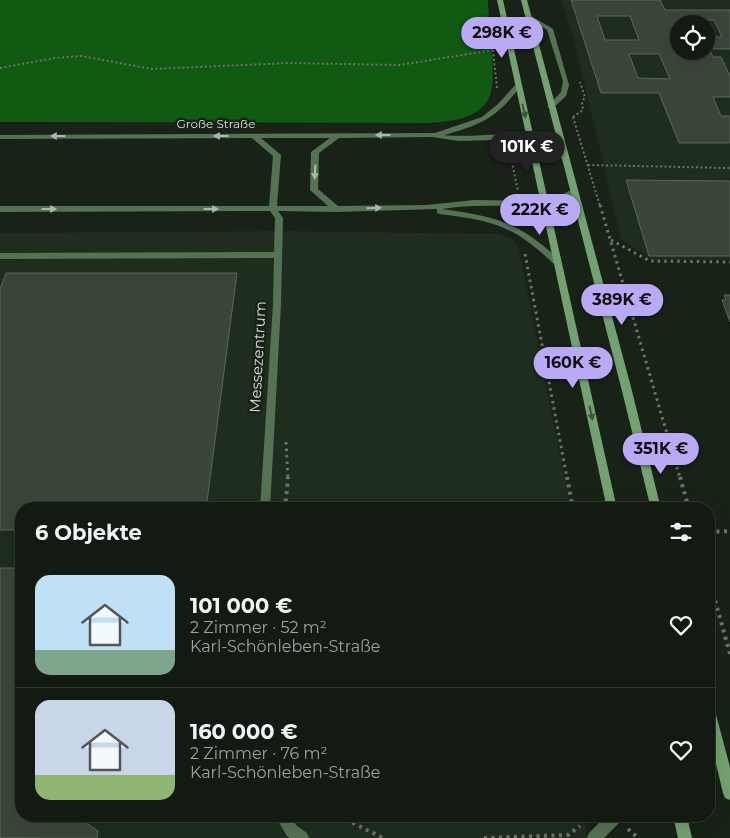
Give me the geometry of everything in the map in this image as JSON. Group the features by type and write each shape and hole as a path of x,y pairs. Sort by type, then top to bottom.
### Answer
{"main road":[{"path":"500,0 610,502"},
{"path":"524,0 654,502"},
{"path":"715,735 730,793"},
{"path":"681,822 685,838"}],"lane":[{"path":"528,16 550,29 566,81 567,88 564,94 552,106"},
{"name":"Große Straße","path":"432,135 484,120 504,105 518,84"},
{"name":"Große Straße","path":"0,136 432,135 459,139 530,137 547,142 565,157"},
{"name":"Messezentrum","path":"254,136 277,155 273,209 279,218 265,502"},
{"path":"337,136 316,152 314,190 337,209"},
{"path":"0,209 427,208 474,203 545,204 562,199 574,192"},
{"path":"427,208 442,212 486,217 508,225 531,238 558,263"},
{"path":"0,256 278,255"},
{"path":"286,822 292,831 302,838"},
{"path":"594,838 610,822"}],"path":[{"path":"0,68 55,58 81,56 152,69 289,63 400,66 493,50 498,84 496,95"},
{"path":"573,117 611,240 687,502"},
{"path":"507,138 520,204"},
{"path":"588,166 730,168"},
{"path":"611,240 650,262 730,262"},
{"path":"524,246 573,502"},
{"path":"715,532 730,531"},
{"path":"715,600 730,654"},
{"path":"351,822 383,838"},
{"path":"484,838 568,835 585,822"}],"shaded area":[{"path":"561,0 730,0 730,260 651,259 621,239 574,40"},
{"path":"280,231 498,234 512,239 518,245 570,502 15,502 15,822 584,822 588,838 0,838 0,233"}],"green space":[{"path":"0,0 488,0 493,66 491,91 486,103 474,113 463,118 430,123 0,122"}],"building":[{"path":"571,0 660,0 665,10 730,10 730,49 715,49 715,37 722,37 715,22 715,15 670,15 670,60 715,60 715,57 721,57 730,76 730,97 713,97 721,116 730,116 730,143 679,143 659,93 601,93","holes":["597,16 630,16 639,40 605,40","629,54 659,54 670,79 638,78"]},
{"path":"626,180 730,181 730,256 649,256"},
{"path":"6,273 237,273 207,502 15,502 15,530 0,530 0,289"},
{"path":"724,295 730,295 730,322 722,300 726,300"},
{"path":"0,568 15,568 15,822 84,822 98,831 97,838 0,838"}]}
